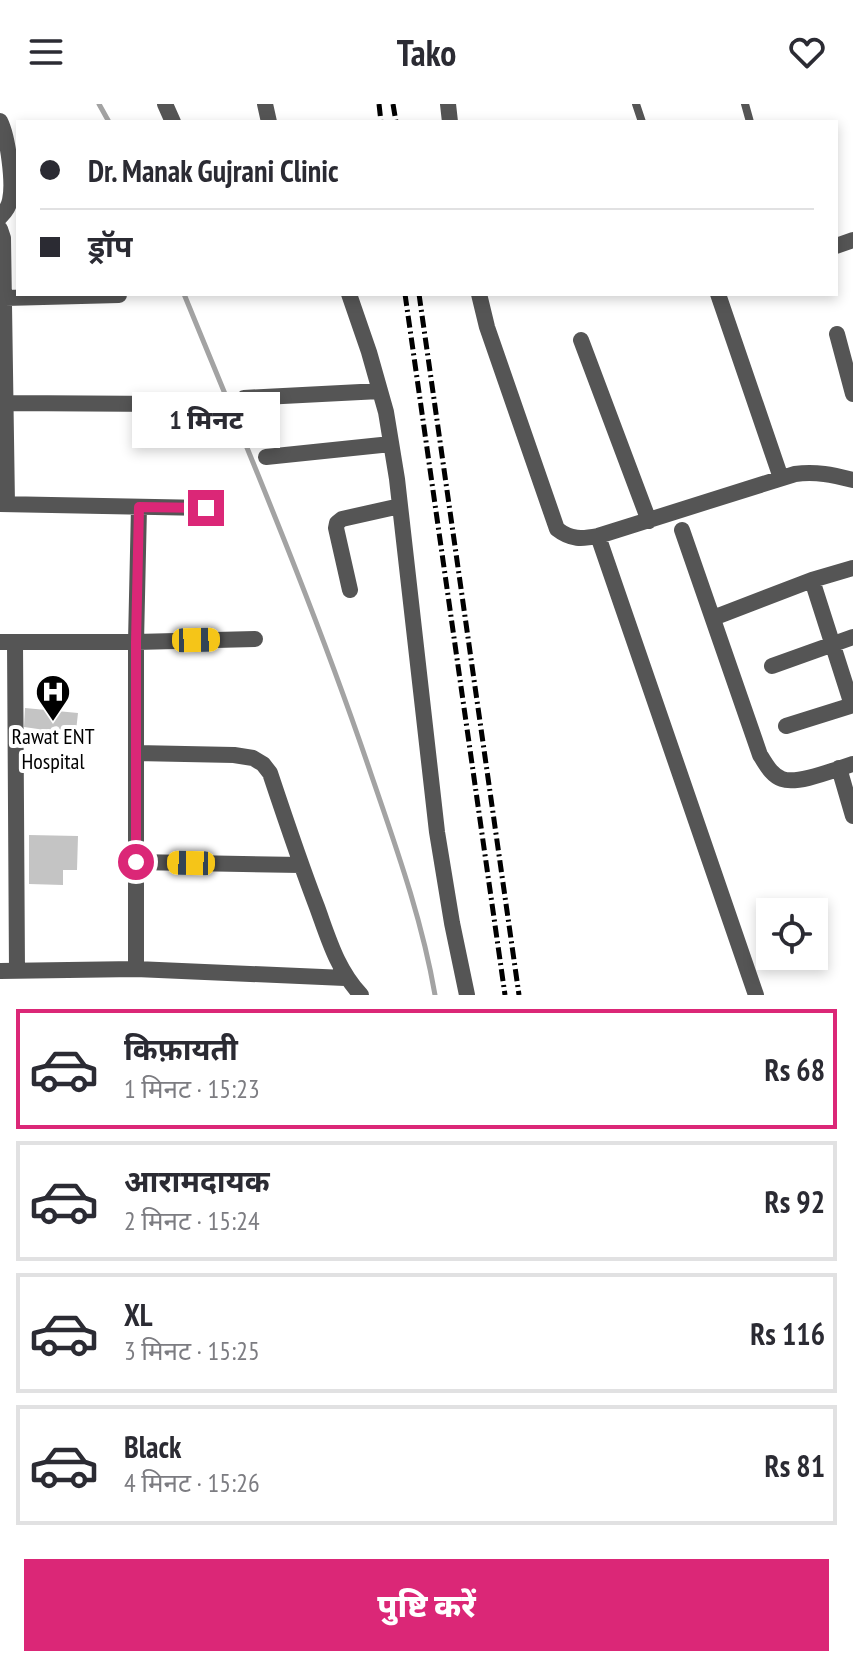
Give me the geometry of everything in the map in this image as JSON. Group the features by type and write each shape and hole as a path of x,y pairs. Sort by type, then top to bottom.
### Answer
{"street":[{"path":"0,121 5,131 11,183 10,201 0,217"},
{"path":"0,229 3,238 7,403 4,504 206,508"},
{"path":"5,298 81,296"},
{"path":"350,296 380,391 391,444 437,832 467,995"},
{"path":"479,296 487,327 557,529 573,538 598,536 809,472 853,480"},
{"path":"719,296 781,478"},
{"path":"837,334 853,394"},
{"path":"581,340 649,521"},
{"path":"244,398 380,391"},
{"path":"7,403 166,404"},
{"path":"266,457 391,444"},
{"path":"350,590 337,523 342,519 400,506"},
{"path":"136,969 139,507"},
{"path":"682,530 760,755 772,772 784,780 802,779 846,766 853,816"},
{"path":"598,536 756,995"},
{"path":"713,618 812,580 853,568"},
{"path":"786,726 853,705 812,580"},
{"path":"772,666 853,637"},
{"path":"255,639 8,642 9,971 136,969 345,978"},
{"path":"136,753 234,755 253,758 263,764 270,773 336,959 345,978 361,995"},
{"path":"136,862 301,865"}],"building":[{"path":"25,708 78,713 75,740 37,736 38,729 24,727"},
{"path":"29,835 78,836 77,870 63,870 63,885 29,884"}],"waterway":[{"path":"99,104 108,120"},
{"path":"185,296 281,532 350,713 408,883 435,995"}],"railway":[{"path":"379,104 381,120"},
{"path":"393,104 396,120"},
{"path":"405,296 505,995"},
{"path":"419,296 519,995"}],"place":[{"name":"Rawat ENT Hospital","path":"53,723"}],"route":[{"path":"136,862 139,507 206,508"}]}
